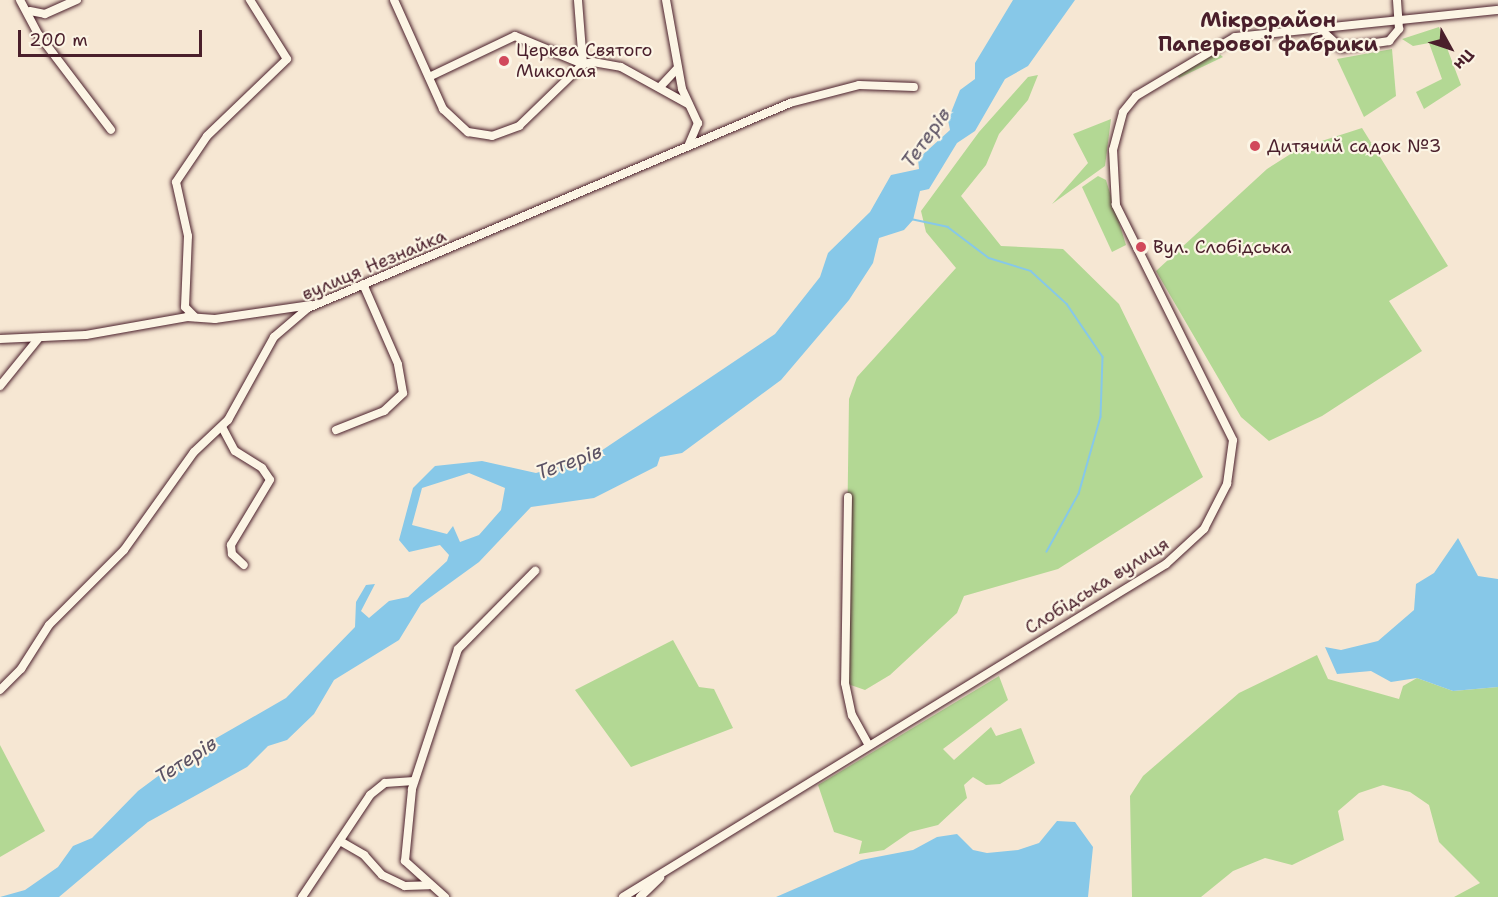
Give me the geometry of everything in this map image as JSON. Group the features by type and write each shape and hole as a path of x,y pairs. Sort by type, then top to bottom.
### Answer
{"street":[{"path":"20,0 30,11 39,35 111,130"},
{"path":"30,11 45,14 77,0"},
{"path":"195,317 184,308 188,236 176,182 207,136 286,59 250,0"},
{"path":"394,0 450,121 468,132 492,136 531,117 583,64 578,0"},
{"path":"666,0 678,66 688,104 698,129 686,148"},
{"path":"1320,28 1335,47 1352,48 1389,41 1398,22 1397,0"},
{"path":"1320,28 1398,22 1498,10"},
{"name":"Слобідська вулиця","path":"623,897 868,744 1166,564 1204,529 1217,504 1233,463 1233,440 1128,236 1112,171 1117,129 1136,96 1235,37 1320,28"},
{"path":"429,78 515,36 583,64 606,63 660,87 688,104"},
{"path":"660,87 678,66"},
{"name":"вулиця Незнайка","path":"0,690 21,669 48,625 124,550 194,452 222,427 257,376 274,337 318,304 809,97 859,85 914,87"},
{"path":"336,430 384,411 403,393 398,364 363,284"},
{"path":"0,339 38,339 195,317 318,304"},
{"path":"0,386 38,339"},
{"path":"222,427 235,451 262,468 270,480 231,545 232,554 244,565"},
{"path":"849,497 844,683 852,715 868,744"},
{"path":"445,897 429,885 404,854 414,781 458,649 535,571"},
{"path":"302,897 379,788 414,781"},
{"path":"340,841 364,855 382,875 405,886 429,885"},
{"path":"639,897 684,857"}],"green space":[{"path":"1439,27 1461,85 1424,109 1416,92 1442,79 1429,43 1413,46 1402,39"},
{"path":"1392,49 1396,96 1364,117 1337,59"},
{"path":"1217,52 1223,57 1179,78 1177,75"},
{"path":"1038,75 1028,100 999,134 986,165 961,196 1001,246 1063,249 1119,304 1203,477 1058,569 964,596 957,613 890,675 865,690 845,683 849,399 857,377 956,268 926,232 921,211 979,132 1028,77"},
{"path":"1111,119 1105,166 1052,204 1088,163 1073,134"},
{"path":"1362,128 1448,266 1389,301 1422,351 1322,416 1269,441 1241,417 1156,271 1267,169 1300,148"},
{"path":"1098,176 1106,180 1126,245 1112,252 1082,187"},
{"path":"673,640 699,687 714,689 733,728 631,767 575,690"},
{"path":"1317,655 1328,679 1399,699 1403,686 1417,678 1453,691 1498,687 1498,897 1454,897 1480,883 1439,842 1429,805 1410,792 1383,785 1359,793 1338,811 1344,840 1292,865 1265,858 1233,871 1201,897 1132,897 1130,796 1143,776 1239,693"},
{"path":"999,676 1008,700 943,749 954,760 991,727 996,736 1021,728 1035,763 1000,784 986,785 973,777 964,785 967,798 938,825 910,832 884,850 859,854 862,841 834,832 818,785"},
{"path":"0,745 45,831 0,857"}],"water":[{"name":"Тетерів","path":"1013,0 1075,0 1028,66 1005,79 975,131 957,143 929,189 920,191 913,220 904,230 879,238 873,263 849,300 781,380 682,453 660,457 657,466 594,498 531,507 479,562 421,604 399,640 334,680 314,714 287,740 268,746 247,767 148,822 59,897 0,897 25,890 58,867 73,846 92,838 138,791 185,756 286,698 355,627 356,602 366,585 375,584 361,611 369,618 389,601 408,597 447,561 449,555 440,545 409,552 399,540 413,488 435,466 482,461 536,473 592,457 775,334 820,277 828,253 870,212 891,175 919,169 918,159 950,130 948,120 960,90 975,79 975,63","holes":["469,473 505,488 501,510 479,535 460,542 453,526 447,534 412,525 422,488"]},
{"path":"1458,538 1478,576 1498,579 1498,687 1453,691 1417,678 1391,682 1371,671 1337,674 1325,647 1341,650 1378,641 1414,610 1416,584 1434,573"},
{"path":"1057,821 1075,822 1093,847 1088,897 776,897 861,860 913,850 937,837 957,834 973,850 987,853 1018,850 1039,843"}],"waterway":[{"path":"911,219 948,227 989,258 1031,271 1067,304 1103,357 1101,417 1079,494 1047,552"}],"place":[{"name":"Церква Святого Миколая","path":"504,61"},
{"name":"Дитячий садок №3","path":"1255,146"},
{"name":"Вул. Слобідська","path":"1141,247"}],"district":[{"name":"Мікрорайон Паперової фабрики","path":"1268,32"}]}
